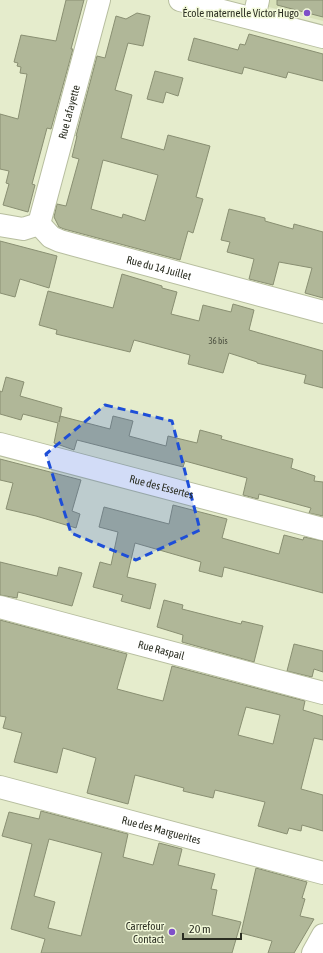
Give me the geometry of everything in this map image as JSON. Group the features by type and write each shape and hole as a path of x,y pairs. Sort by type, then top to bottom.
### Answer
{"street":[{"name":"Rue Lafayette","path":"39,224 99,0"},
{"path":"180,0 323,37"},
{"path":"0,225 23,229 39,224"},
{"name":"Rue du 14 Juillet","path":"39,224 51,237 60,241 323,312"},
{"name":"Rue des Essertes","path":"0,444 323,529"},
{"name":"Rue Raspail","path":"0,607 323,693"},
{"name":"Rue des Marguerites","path":"0,787 323,873"},
{"path":"313,953 323,935"}],"highlighted area":[{"path":"105,405 172,421 200,530 136,560 71,533 46,454"}],"shaded area":[{"name":"École maternelle Victor Hugo","path":"262,0 323,0 323,21 261,5"}],"building":[{"path":"66,0 84,0 71,49 73,49 51,129 47,128 32,184 35,185 28,212 3,205 9,184 6,183 9,171 0,169 0,114 18,119 27,74 20,73 21,67 17,66 18,63 14,62 21,35 56,41"},
{"name":"École maternelle Victor Hugo","path":"277,0 323,0 323,17 277,5"},
{"path":"137,13 150,16 143,46 128,43 115,90 132,95 121,138 164,150 168,135 210,146 196,197 203,199 193,233 188,231 180,260 64,229 59,227 54,217 57,204 66,206 79,159 72,157 97,56 105,58 116,16 126,19","holes":["103,160 158,175 145,221 123,214 122,218 91,209"]},
{"path":"249,34 323,54 323,81 288,72 286,78 244,67 242,74 188,60 194,38 238,50 240,44 245,45"},
{"path":"155,71 183,78 178,96 166,92 163,103 147,99"},
{"path":"229,209 265,218 265,221 293,229 294,224 323,232 323,298 305,293 312,268 279,262 273,285 249,279 254,259 227,252 230,242 221,240"},
{"path":"0,241 57,256 49,288 20,279 15,297 0,293"},
{"path":"122,274 177,292 171,314 199,321 203,305 231,312 233,304 254,310 249,330 323,351 323,388 304,383 306,375 257,363 229,353 223,373 188,364 190,355 134,340 130,352 56,334 57,330 39,325 48,291 113,308"},
{"path":"6,377 24,382 20,396 62,408 60,416 110,429 113,416 133,421 129,436 166,446 168,436 197,443 200,430 222,436 221,439 293,459 291,468 315,476 314,481 323,482 323,516 309,513 311,508 259,494 258,499 243,495 247,478 185,461 183,467 77,440 74,450 54,443 58,423 23,414 21,420 0,414 0,391 2,392"},
{"path":"0,459 81,480 72,511 80,514 76,528 6,509 13,483 0,480"},
{"path":"173,505 227,519 222,538 279,554 284,535 303,540 304,537 323,541 323,593 224,567 222,577 199,571 201,562 135,543 127,577 156,584 150,609 121,601 123,595 93,587 100,562 111,565 118,532 99,527 104,507 169,524"},
{"path":"0,562 57,576 59,567 82,573 72,606 18,592 17,598 0,595"},
{"path":"164,600 183,605 182,609 241,624 242,621 263,626 254,662 182,642 183,635 157,627"},
{"path":"0,620 127,654 117,689 147,697 163,701 172,666 305,701 303,710 323,716 323,740 314,738 301,789 323,795 323,831 302,825 301,831 289,828 287,834 258,826 265,802 215,790 213,798 183,791 184,788 135,775 128,804 87,793 96,758 63,748 57,773 14,762 22,733 3,728 6,717 0,716","holes":["246,707 280,715 273,744 238,735"]},
{"path":"294,644 323,651 323,672 314,669 312,677 287,671"},
{"path":"41,811 128,834 123,857 153,865 159,843 182,849 178,865 215,874 211,889 217,890 212,915 241,922 232,953 41,953 45,939 11,929 32,844 2,836 9,812 39,819","holes":["49,839 102,853 81,936 48,928 55,902 34,896"]},
{"path":"256,868 307,882 302,898 305,899 300,916 314,919 294,953 268,953 272,941 241,933"}],"place":[{"name":"École maternelle Victor Hugo","path":"307,13"},
{"name":"Carrefour Contact","path":"172,932"}]}
